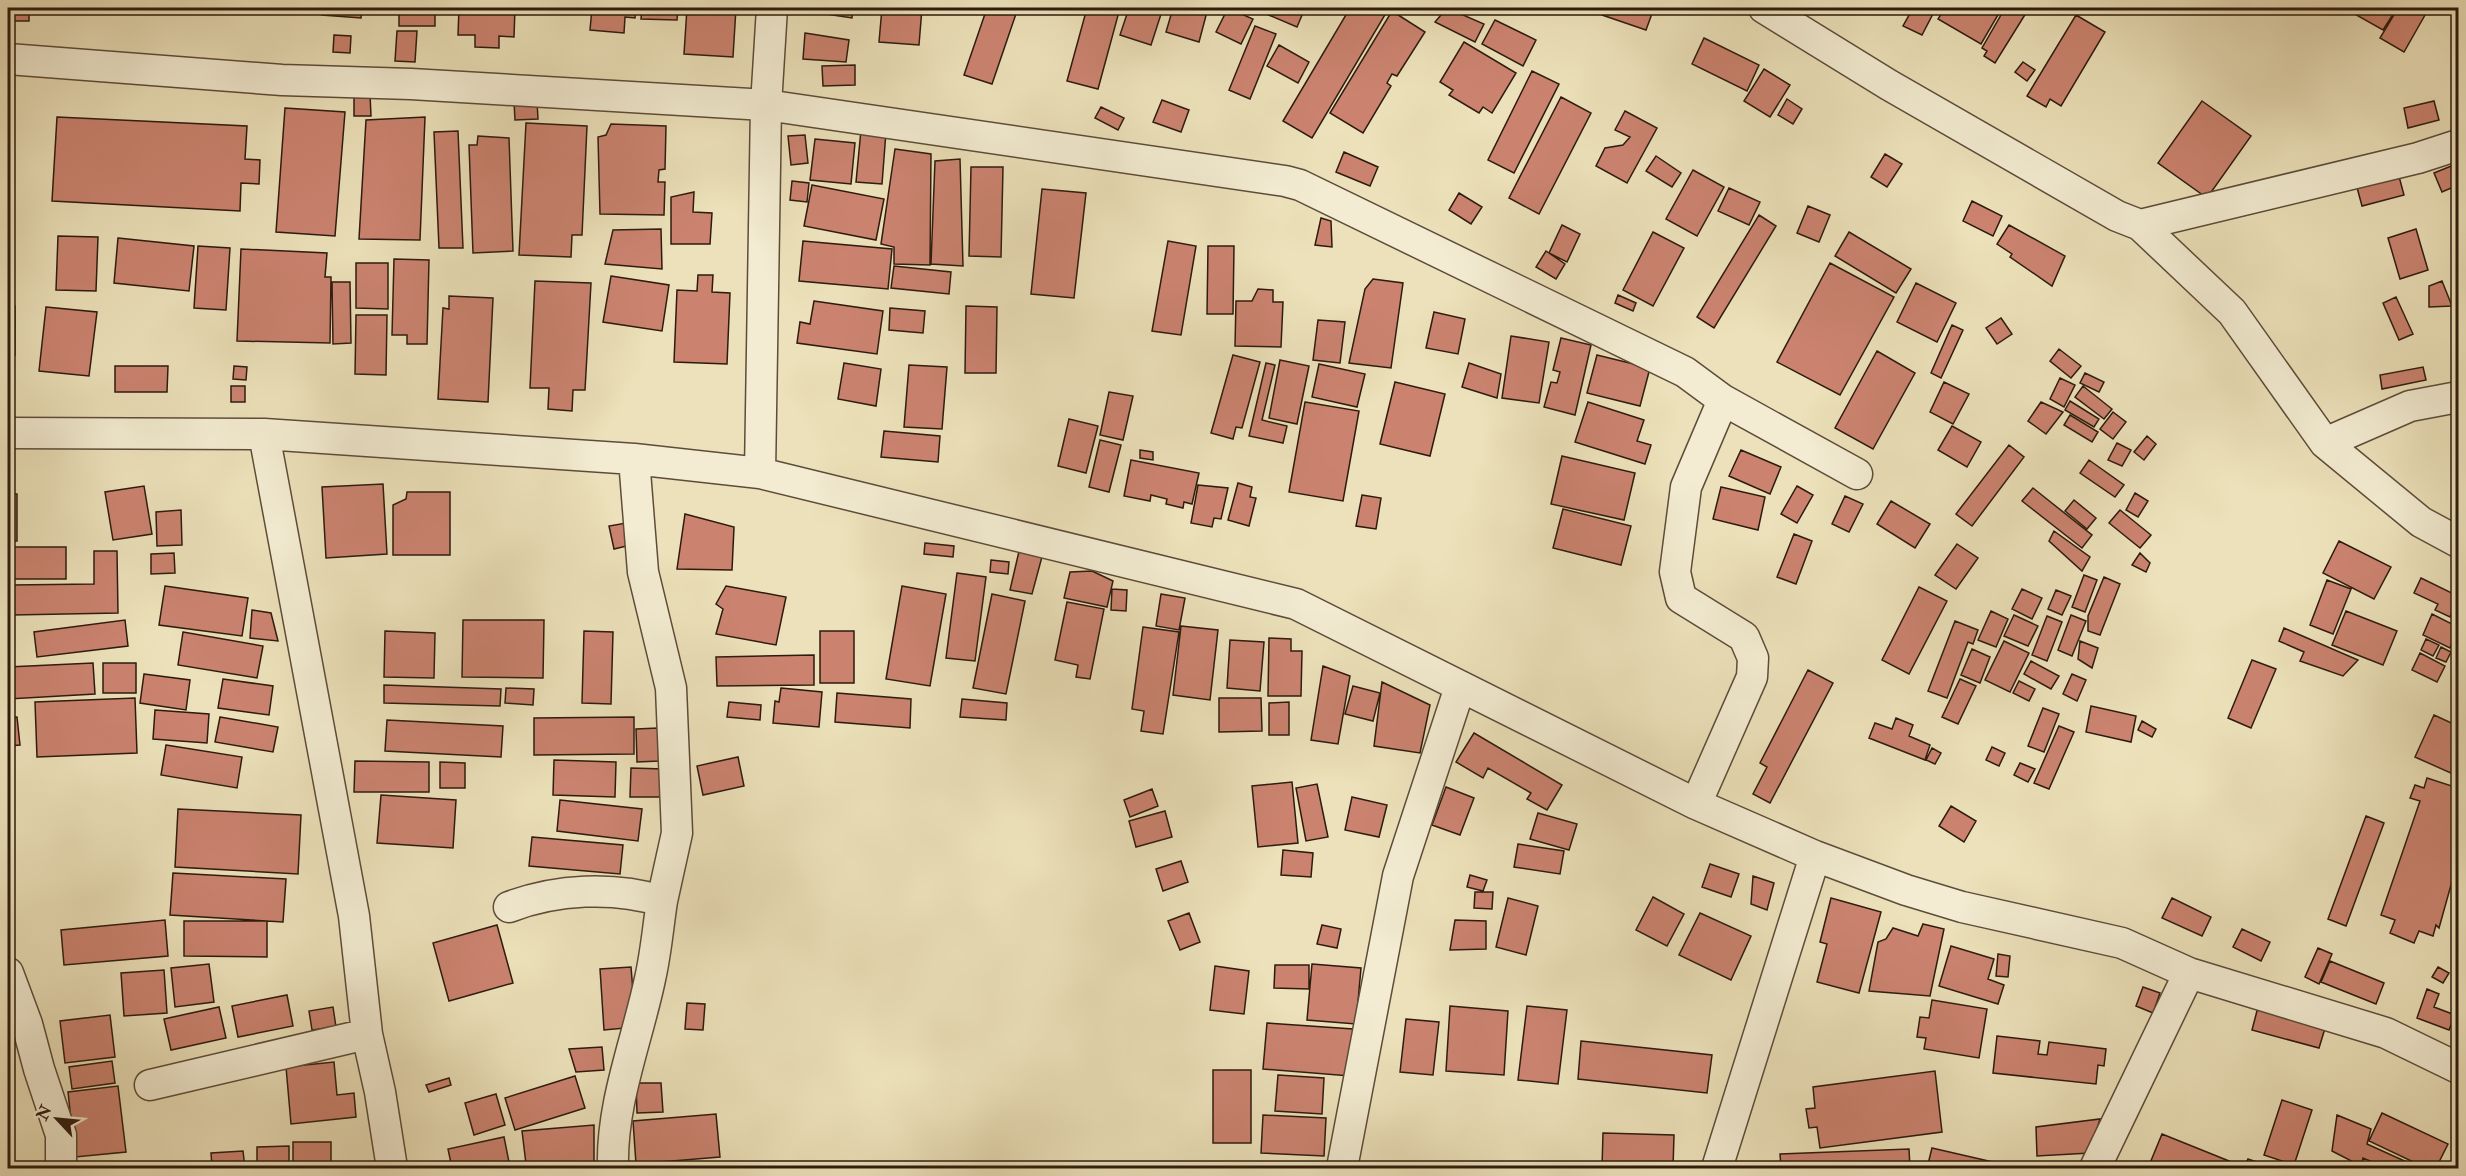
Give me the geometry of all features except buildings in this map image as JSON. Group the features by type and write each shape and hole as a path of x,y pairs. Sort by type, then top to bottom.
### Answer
{"street":[{"path":"760,473 766,105 772,8"},
{"path":"1764,8 1900,91 2117,216 2140,225 2232,312 2325,443 2421,522 2458,542"},
{"path":"8,59 282,80 411,84 766,105 1285,180 1300,185 1677,368 1723,400 1857,474"},
{"path":"2140,225 2418,158 2458,145"},
{"path":"2325,443 2410,406 2458,397"},
{"path":"1696,804 1752,677 1753,657 1744,637 1681,598 1675,572 1686,487 1723,400"},
{"path":"8,433 264,434 634,459 760,473 1296,604 1696,804 1815,856 1906,890 1962,907 2122,943 2188,973 2386,1033 2458,1068"},
{"path":"264,434 354,916 367,1034 380,1092 392,1168"},
{"path":"613,1168 612,1154 621,1095 650,978 662,901 677,833 671,688 643,572 634,459"},
{"path":"1342,1168 1398,876 1460,687"},
{"path":"1717,1168 1815,856"},
{"path":"509,907 533,898 603,891 645,896 662,901"},
{"path":"8,973 27,1024 61,1135 61,1168"},
{"path":"2095,1168 2188,973"},
{"path":"150,1085 367,1034"}]}
